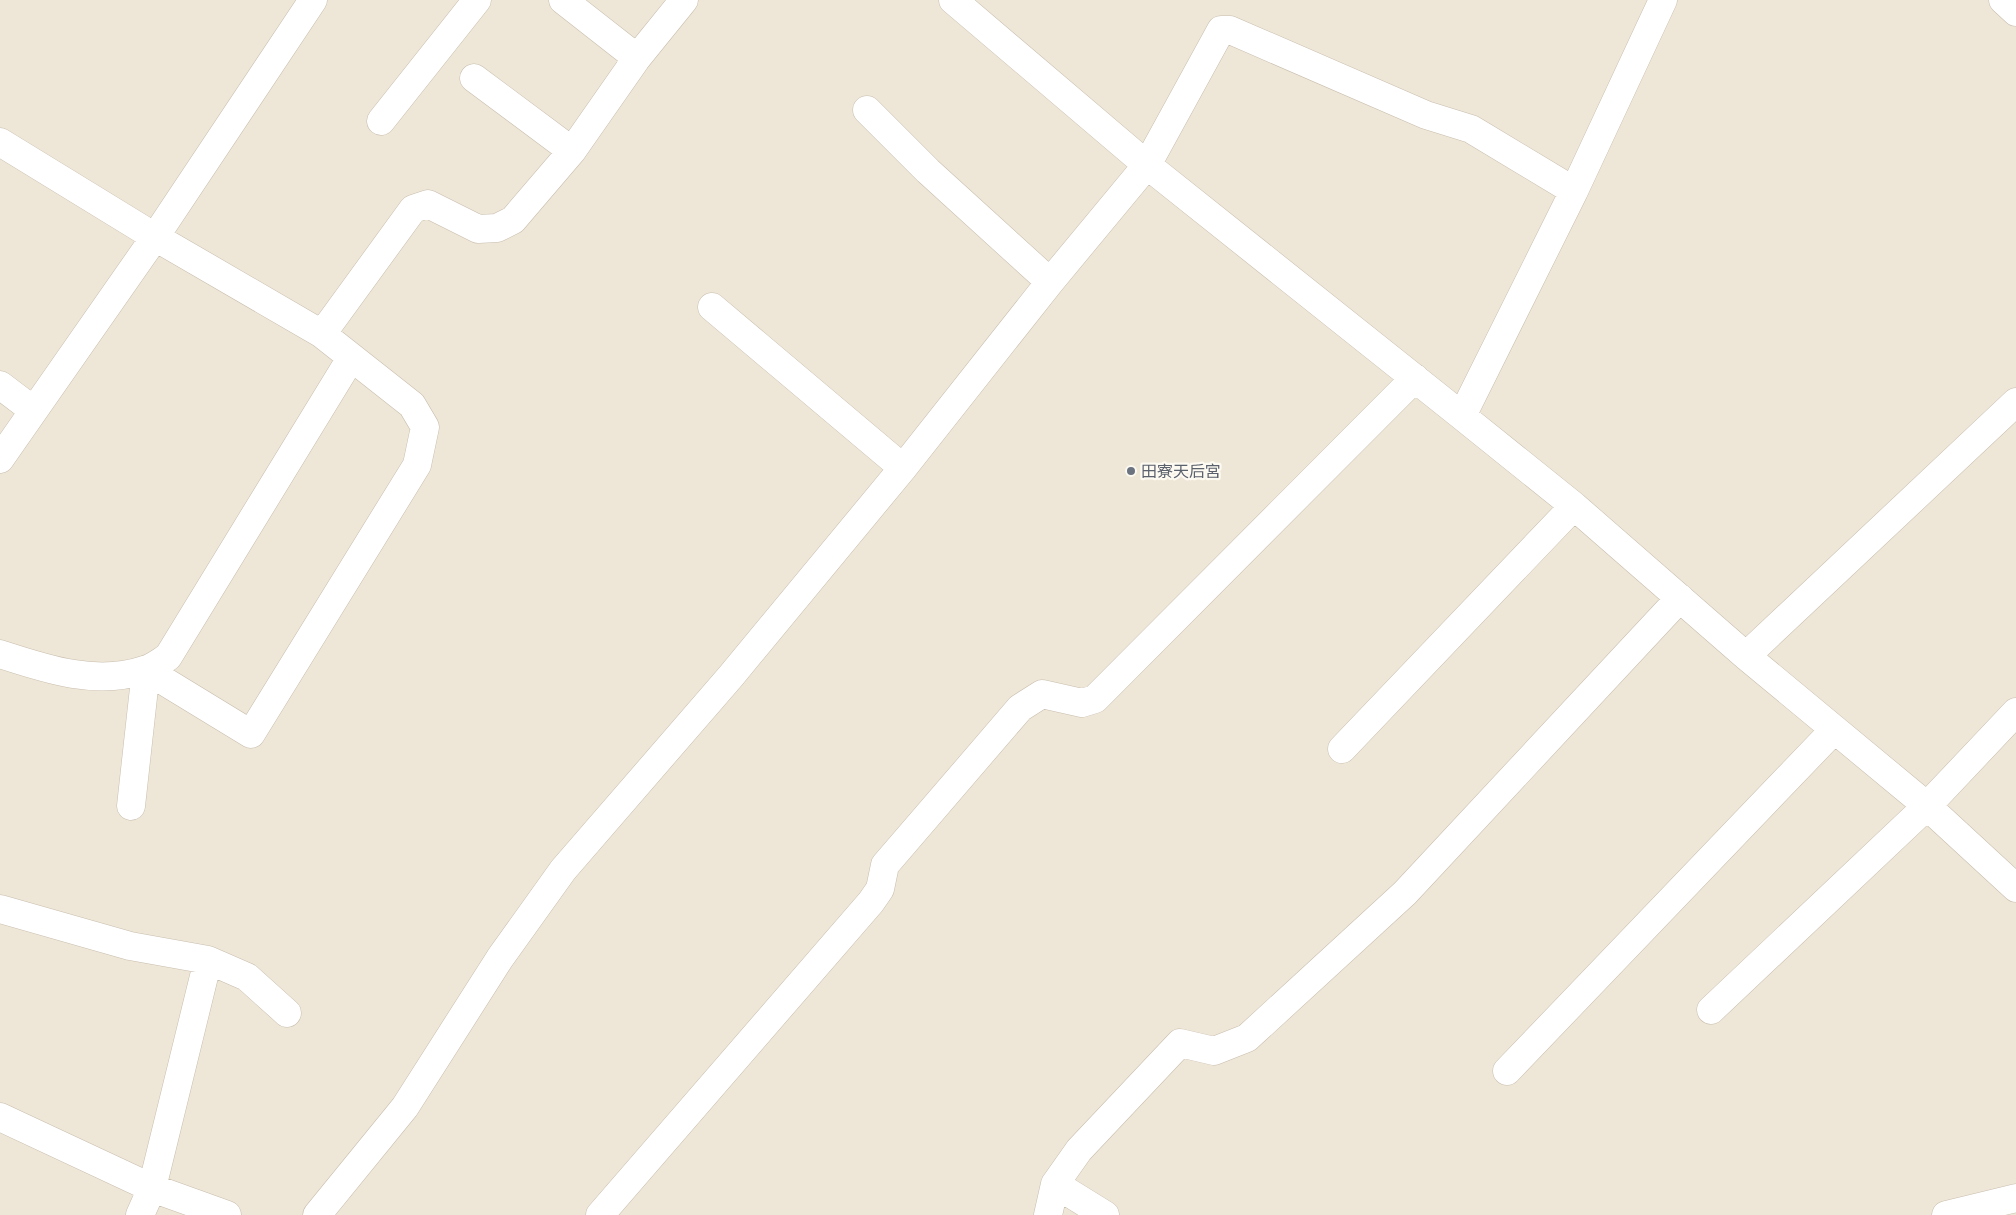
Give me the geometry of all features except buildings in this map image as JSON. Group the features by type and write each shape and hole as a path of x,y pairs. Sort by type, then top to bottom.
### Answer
{"street":[{"path":"0,459 155,237 313,0"},
{"path":"381,121 477,0"},
{"path":"564,0 638,58"},
{"path":"322,334 413,209 428,204 478,229 498,228 513,220 572,151 638,58 684,0"},
{"path":"953,0 1147,165 1574,506 1746,656 1927,806 2016,888"},
{"path":"1462,416 1574,191 1663,0"},
{"path":"2003,0 2016,12"},
{"path":"317,1215 405,1107 500,958 563,870 731,676 903,468 1050,282 1147,165 1216,36 1221,30 1230,30 1426,115 1471,129 1574,191"},
{"path":"474,78 572,151"},
{"path":"867,110 928,171 1050,282"},
{"path":"0,142 155,237 322,334 412,405 424,427 417,465 251,734 146,670"},
{"path":"712,307 903,468"},
{"path":"0,654 30,664 84,677 128,674 146,670 168,657 352,358"},
{"path":"600,1215 871,902 880,889 885,865 1020,708 1042,694 1082,703 1095,700 1415,378"},
{"path":"0,385 33,410"},
{"path":"1746,656 2016,402"},
{"path":"1342,749 1574,506"},
{"path":"1048,1215 1056,1184 1079,1150 1180,1043 1214,1052 1247,1038 1405,894 1680,598"},
{"path":"131,806 146,670"},
{"path":"1711,1010 1927,806 2016,712"},
{"path":"1507,1071 1834,730"},
{"path":"0,909 130,946 208,960 247,977 287,1013"},
{"path":"140,1215 152,1188 208,960"},
{"path":"0,1117 152,1188 227,1215"},
{"path":"1056,1184 1105,1215"},
{"path":"1946,1215 2016,1198"}],"shaded area":[{"path":"0,0 2016,0 2016,1215 0,1215"}],"place":[{"name":"田寮天后宮","path":"1131,471"}]}
